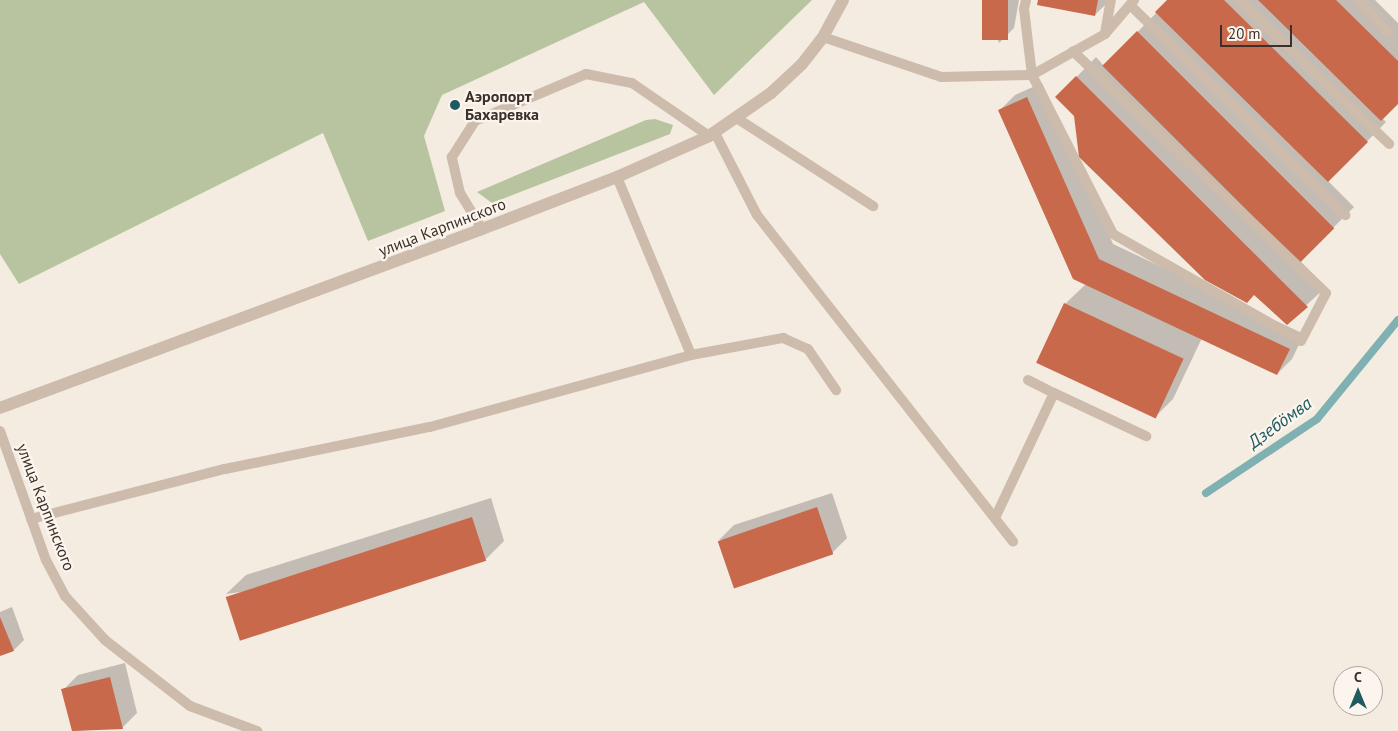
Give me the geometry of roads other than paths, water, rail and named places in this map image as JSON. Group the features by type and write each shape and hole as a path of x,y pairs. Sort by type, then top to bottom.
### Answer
{"street":[{"name":"улица Карпинского","path":"0,408 482,229 617,177 712,134 738,119 802,64 823,37 843,0"}],"lane":[{"path":"1026,0 1024,9 1032,75 1113,234 1301,341 1326,293 1074,51"},
{"path":"1105,34 1111,0"},
{"path":"1239,0 1389,144"},
{"path":"1358,0 1388,32"},
{"path":"823,37 942,77 1032,75 1105,34 1132,2 1345,215"},
{"path":"482,229 460,193 452,157 474,122 586,74 632,83 712,134 757,215 1013,540"},
{"path":"738,119 873,206"},
{"path":"617,177 691,355"},
{"path":"31,519 225,469 430,427 691,355 783,338 808,348 836,390"},
{"path":"1028,380 1146,436"},
{"path":"995,518 1054,393"},
{"name":"улица Карпинского","path":"0,431 46,560 65,596 105,640 190,706 257,731"}],"waterway":[{"name":"Дзебӧмва","path":"1206,493 1317,419 1398,320"}],"place":[{"name":"Аэропорт Бахаревка","path":"455,105"}]}
